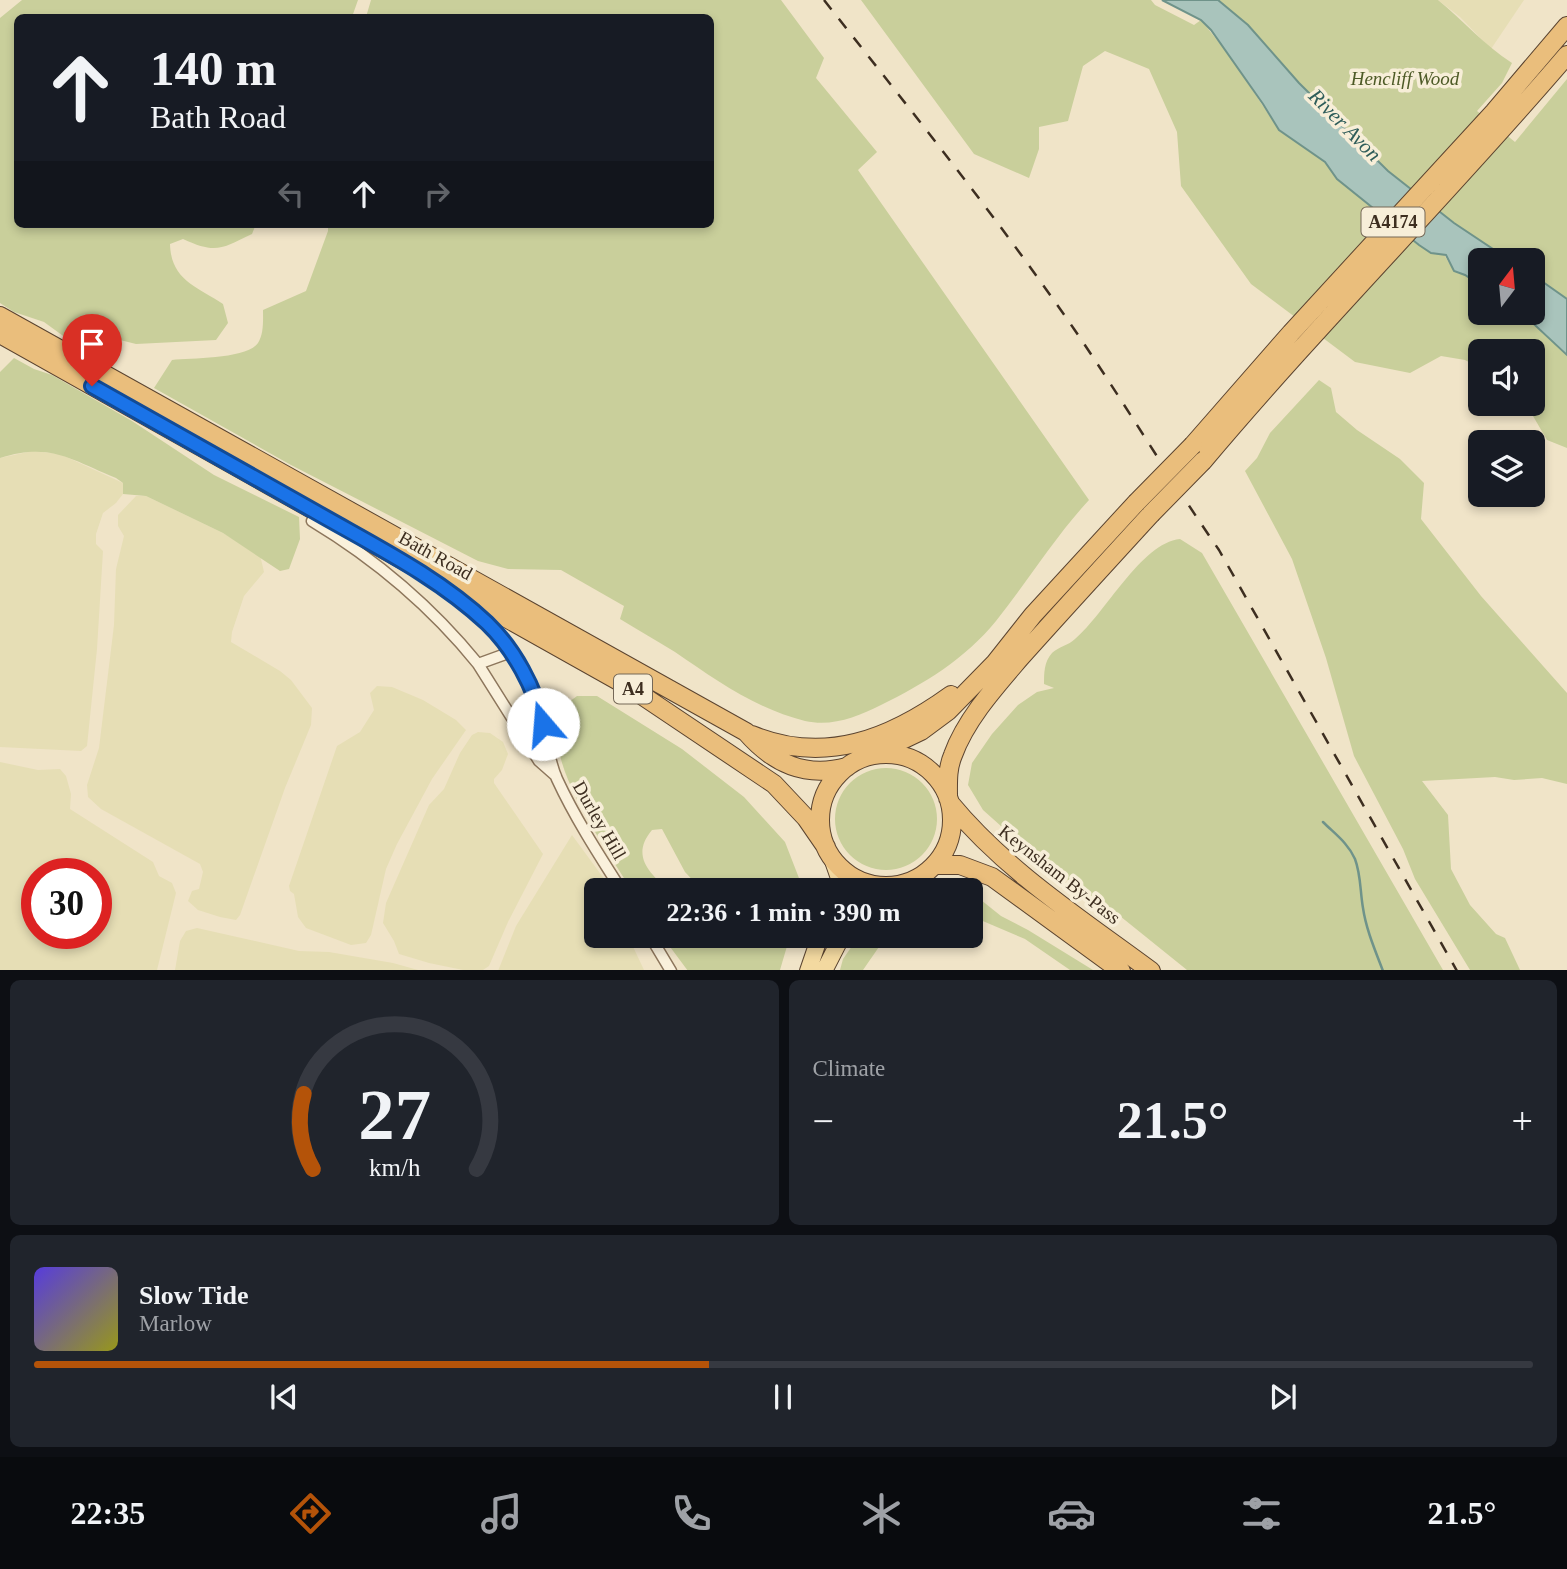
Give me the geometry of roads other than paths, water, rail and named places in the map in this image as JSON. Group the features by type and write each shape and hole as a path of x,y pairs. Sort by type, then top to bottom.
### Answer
{"highway":[{"name":"A4174","path":"1501,118 1567,26"},
{"name":"A4174","path":"949,800 948,769 951,758 959,740 978,712 1193,445 1298,339 1501,118 1567,55"},
{"name":"Bath Road","path":"0,316 78,369 412,566 621,681 750,766 774,785 798,807 829,852"},
{"name":"Bath Road","path":"0,334 78,369 746,732 759,747 799,769 824,771 847,767"},
{"name":"A4174","path":"870,756 920,731 942,716 979,680 1033,615 1144,509 1203,461 1298,339"},
{"path":"746,732 789,747 823,749 845,747 888,733 954,693 995,658 1026,626"},
{"path":"857,878 850,875 829,852 820,823 823,802 831,784 847,767 870,756 900,756 912,760 933,776 949,800 952,826 949,839 934,866 916,878"},
{"name":"Keynsham By-Pass","path":"949,800 982,841 1021,875 1150,970"},
{"name":"Keynsham By-Pass","path":"934,866 960,865 992,877 1120,970"}],"main road":[{"path":"829,852 839,878"},
{"path":"808,970 816,948"},
{"path":"825,970 836,948"}],"street":[{"path":"312,521 355,547 387,572 478,664 539,761 556,776"},
{"name":"Durley Hill","path":"412,566 489,625 511,652 538,703 556,776 614,878"},
{"path":"478,664 511,652"},
{"path":"657,948 670,970"}],"water":[{"path":"1162,0 1218,0 1248,25 1299,83 1388,171 1454,223 1492,248 1468,248 1468,277 1454,271 1446,255 1431,253 1419,245 1337,179 1325,162 1279,130 1211,30 1201,20"},
{"path":"1545,283 1567,299 1567,355 1536,326 1545,326"}],"waterway":[{"path":"1323,822 1345,843 1355,859 1366,924 1383,970"}],"railway":[{"path":"824,0 1014,245 1093,357 1219,550 1456,970"}],"park label":[{"name":"Hencliff Wood","path":"1405,78"}],"water label":[{"name":"River Avon","path":"1345,125"}]}
